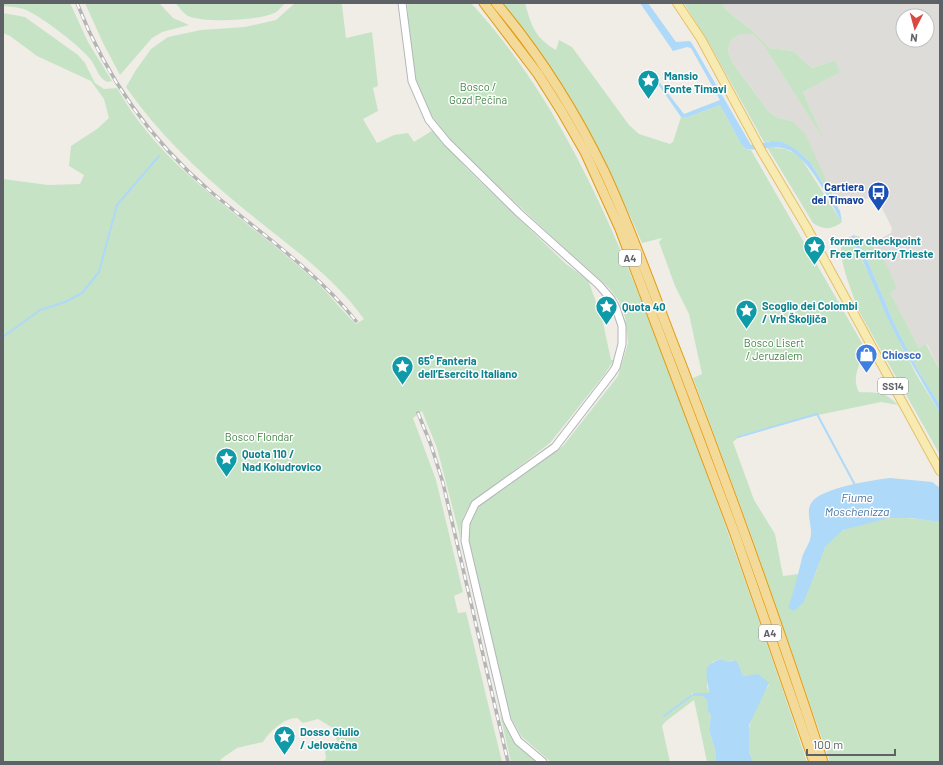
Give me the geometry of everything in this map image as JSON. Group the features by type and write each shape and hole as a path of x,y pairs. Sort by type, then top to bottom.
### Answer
{"highway":[{"name":"A4","path":"484,3 538,74 562,112 588,158 620,229 740,532 814,762"},
{"name":"A4","path":"496,3 531,48 565,98 604,171 627,223 823,762"}],"main road":[{"path":"402,3 410,67 418,98 429,120 447,142 519,213 599,285 614,304 622,326 622,344 616,367 561,441 539,459 478,502 470,512 466,523 465,540 508,725 518,741 544,762"},
{"name":"SS14","path":"677,3 701,39 755,140 807,228 940,471"}],"shaded area":[{"path":"722,3 940,3 940,371 927,344 919,348 889,292 897,288 872,243 891,233 892,228 875,194 854,205 849,195 836,201 828,183 792,121 778,118 768,111 732,62 728,51 731,40 740,34 753,34 764,46 821,134 803,92 839,72 835,60 812,68 793,51 769,48 753,31 726,10"}],"green space":[{"path":"3,3 70,3 88,42 112,81 107,82 104,80 86,54 54,27 27,10 3,6"},
{"path":"85,3 159,3 173,18 189,25 162,32 152,38 120,75 103,43"},
{"path":"175,3 285,3 276,12 269,15 246,19 206,20 188,16"},
{"name":"Bosco Flondar","path":"295,3 340,3 342,5 346,38 372,32 378,86 373,88 378,111 363,119 377,143 394,135 408,133 414,142 433,130 466,168 566,264 588,280 602,318 611,360 614,360 604,375 550,443 473,502 462,520 461,540 437,448 422,411 413,418 436,480 463,592 454,596 458,613 466,612 502,762 321,762 326,759 325,750 337,741 333,728 318,719 303,723 297,718 287,720 282,723 269,734 263,742 237,748 221,759 220,762 3,762 3,179 48,185 80,184 84,175 69,166 71,146 97,129 109,118 104,99 91,81 37,56 10,36 3,33 3,13 25,17 78,55 85,63 95,83 104,89 117,88 135,117 180,167 231,212 310,276 356,324 364,319 337,287 305,258 239,205 178,150 151,120 126,87 151,49 168,37 201,30 245,27 276,20"},
{"name":"Bosco / Gozd Pečina","path":"407,3 471,3 507,46 538,91 567,139 616,239 637,290 728,532 807,762 753,762 749,753 748,743 750,722 758,702 769,685 754,675 743,676 738,663 733,660 729,662 721,659 712,662 707,686 709,693 692,693 691,696 702,696 707,700 709,713 711,716 709,730 715,750 716,762 707,762 694,700 665,722 662,726 670,762 551,762 521,736 509,714 470,549 469,531 471,520 473,514 481,504 563,446 618,376 628,343 625,317 619,301 609,288 536,222 472,161 442,130 434,119 426,106 416,82 410,48"},
{"name":"Bosco Lisert / Jeruzalem","path":"502,3 525,3 529,18 543,41 556,50 559,40 572,47 629,125 639,134 670,144 673,142 681,117 688,117 720,105 741,144 746,149 751,150 866,350 856,376 859,392 872,392 885,395 898,405 881,402 818,415 741,435 733,442 754,500 775,534 783,576 799,574 794,590 812,578 816,572 822,552 826,545 836,535 849,527 863,522 895,518 911,518 940,522 940,762 830,762 748,526 693,378 702,374 689,314 675,286 659,242 662,238 642,243 609,171 585,124 558,78 538,49"},
{"path":"684,3 722,3 726,10 753,31 769,48 793,51 812,68 835,60 840,72 803,92 823,138 764,46 753,34 740,34 731,40 728,51 732,62 768,111 778,118 792,121 805,133 840,210 810,162 797,150 773,141 764,142 710,45"},
{"path":"767,147 785,149 799,155 842,222 831,228 820,227 813,223"},
{"path":"854,235 863,238 870,243 886,264 897,288 890,293 919,348 926,344 940,371 940,405 918,370 895,325 868,262"},
{"path":"850,237 916,374 940,413 940,455 857,307 841,255 842,245"},
{"path":"500,714 515,741 537,762 511,762"}],"water":[{"path":"640,3 648,3 676,42 690,41 751,145 772,141 782,142 797,150 810,162 840,211 842,222 818,180 802,160 794,153 781,148 746,149 741,144 720,105 688,117 681,117 656,81 660,83 684,114 720,100 691,48 687,47 673,51"},
{"path":"854,235 868,262 895,325 918,370 940,405 940,413 891,325 867,270 850,237"},
{"name":"Fiume Moschenizza","path":"890,478 932,482 940,488 940,522 912,518 889,518 843,530 825,547 803,603 794,611 788,608 803,555 811,535 809,509 812,502 817,497 836,489"},
{"path":"721,659 729,662 735,660 738,663 743,676 758,674 769,683 749,725 749,752 753,762 716,762 715,750 709,730 711,716 708,711 707,700 702,696 691,696 693,693 709,693 706,672 707,668 714,662"}],"waterway":[{"path":"3,337 40,310 65,302 82,293 99,272 117,205 159,156"},
{"path":"738,437 817,414 855,485"},
{"path":"664,716 691,696"}],"railway":[{"path":"77,3 101,56 116,81 149,128 168,150 210,191 323,285 356,321"},
{"path":"418,413 431,445 443,483 508,762"}],"place":[{"name":"Mansio Fonte Timavi","path":"649,100"},
{"name":"Cartiera del Timavo","path":"879,212"},
{"name":"former checkpoint Free Territory Trieste","path":"814,266"},
{"name":"Quota 40","path":"606,326"},
{"name":"Scoglio dei Colombi / Vrh Školjiča","path":"746,330"},
{"name":"Chiosco","path":"867,374"},
{"name":"65° Fanteria dell’Esercito Italiano","path":"402,386"},
{"name":"Quota 110 / Nad Koludrovico","path":"226,478"},
{"name":"Dosso Giulio / Jelovačna","path":"285,756"}]}
